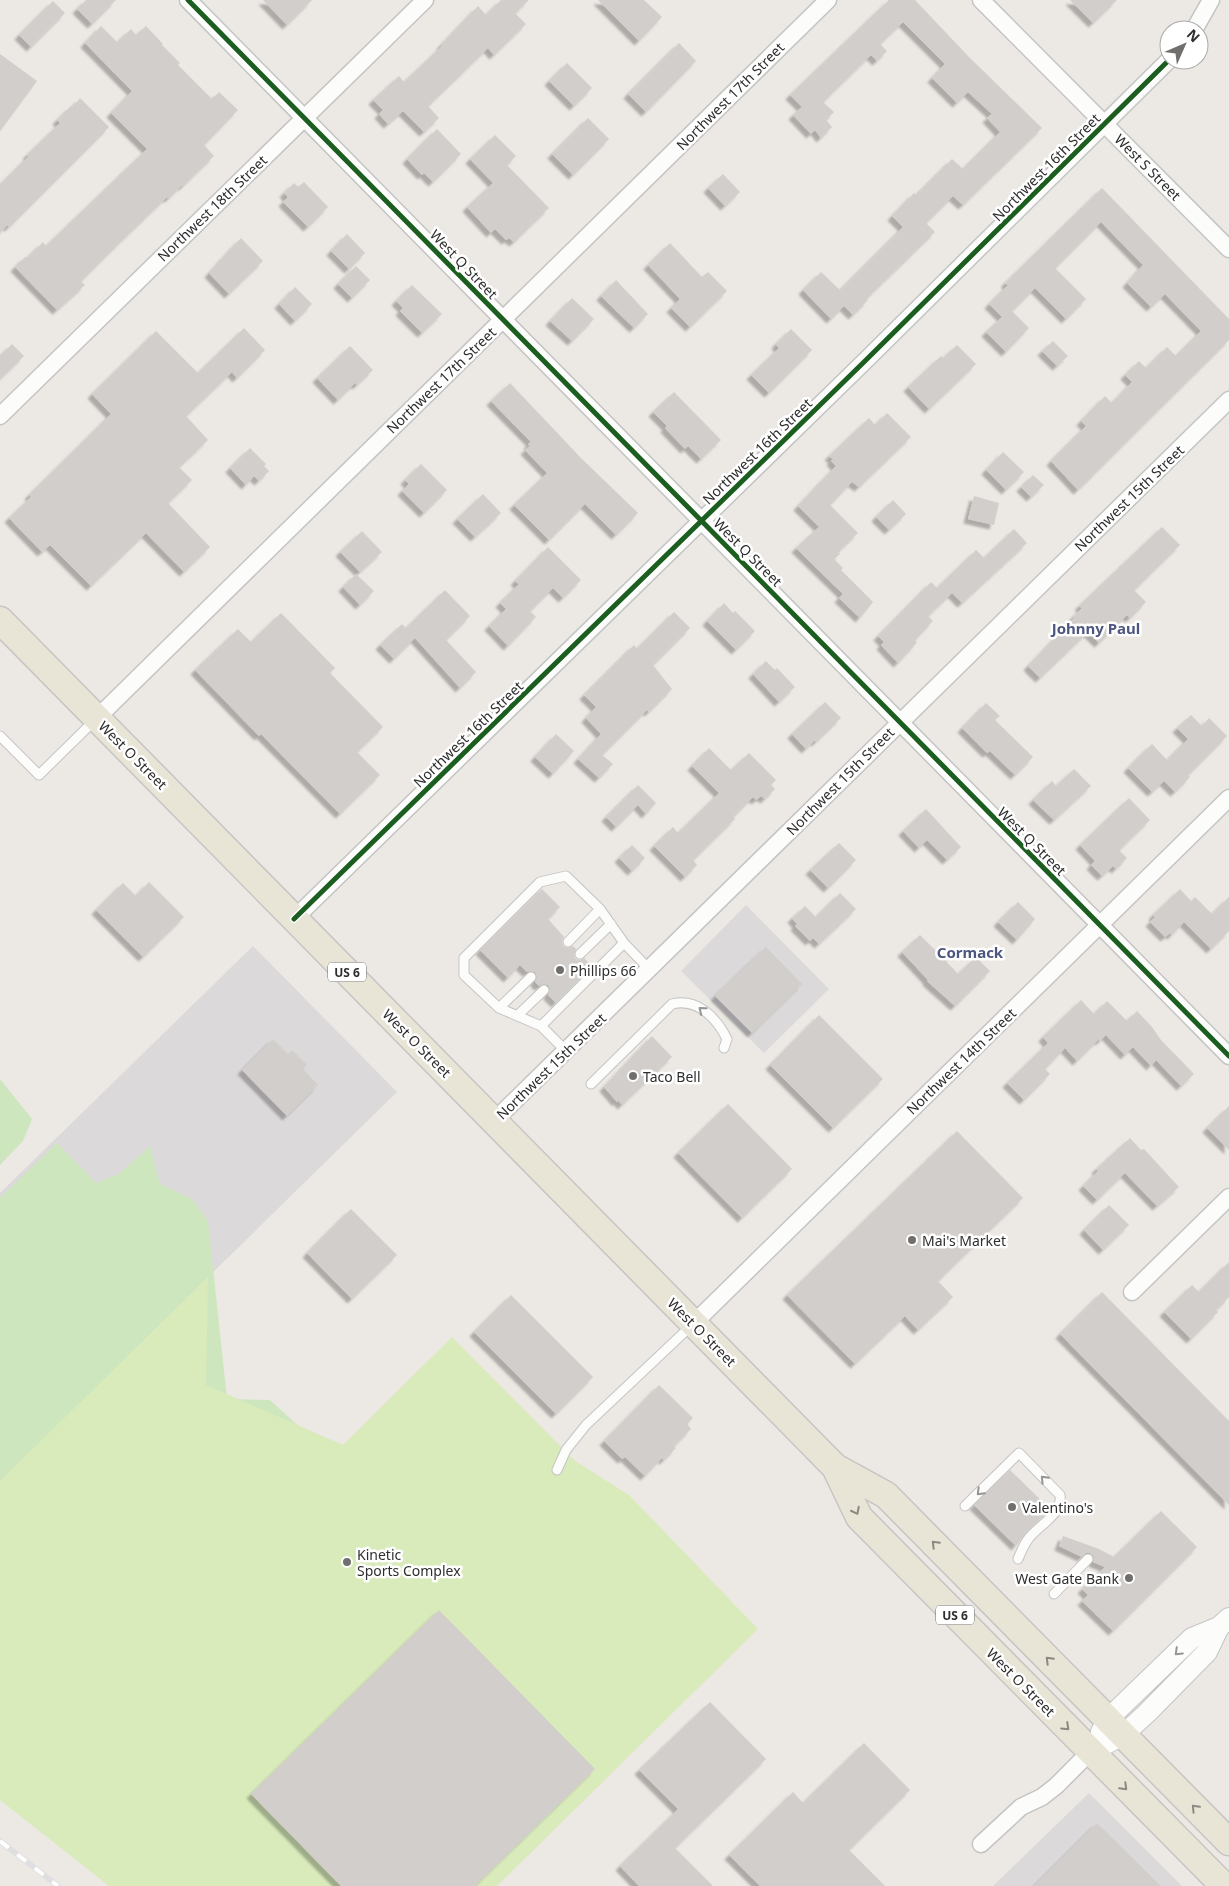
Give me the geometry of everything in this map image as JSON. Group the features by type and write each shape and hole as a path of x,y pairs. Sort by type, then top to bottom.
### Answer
{"main road":[{"name":"West O Street","path":"0,620 693,1324 774,1403 835,1467 859,1518 1224,1886"},
{"name":"West O Street","path":"835,1467 886,1494 1229,1842"}],"street":[{"name":"West Q Street","path":"188,0 1229,1056"},
{"name":"Northwest 18th Street","path":"0,416 425,0"},
{"name":"Northwest 17th Street","path":"97,718 828,0"},
{"name":"West S Street","path":"981,0 1229,249"},
{"path":"1200,20 1211,0"},
{"name":"Northwest 16th Street","path":"294,919 1160,70"},
{"name":"Northwest 15th Street","path":"494,1121 1229,400"},
{"name":"Northwest 14th Street","path":"693,1324 1229,798"},
{"path":"1132,1292 1229,1197"},
{"path":"981,1844 1021,1807 1056,1786 1116,1727 1192,1638 1224,1622"}],"lane":[{"path":"0,736 39,775 97,718"},
{"path":"566,1051 541,1026 499,1008 464,975 464,958 540,882 566,876 600,909 624,943 649,969"},
{"path":"568,942 600,909"},
{"path":"580,954 611,924"},
{"path":"541,1026 624,943"},
{"path":"499,1008 531,977"},
{"path":"518,1015 544,990"},
{"path":"591,1084 672,1004 682,1002 699,1006 723,1031 727,1039 724,1048"},
{"path":"557,1470 566,1450 586,1425 693,1324"},
{"path":"965,1506 1019,1453 1060,1495 1061,1502 1058,1509 1028,1538 1018,1559"},
{"path":"1054,1594 1088,1559"}],"shaded area":[{"path":"746,905 829,989 764,1053 681,971"},
{"path":"253,946 397,1092 0,1481 0,1193"},
{"path":"1089,1793 1182,1886 993,1886"}],"green space":[{"path":"0,1079 32,1119 23,1141 0,1165"},
{"path":"57,1143 96,1183 119,1174 150,1146 160,1184 192,1199 208,1221 227,1399 270,1400 319,1445 0,1793 0,1198"},
{"name":"Kinetic Sports Complex","path":"208,1277 206,1385 343,1445 452,1337 575,1461 629,1495 758,1629 497,1886 109,1886 0,1800 0,1481"}],"building":[{"path":"86,0 116,0 92,24 77,9"},
{"path":"263,0 312,0 287,25"},
{"path":"501,0 529,0 515,13 526,24 494,55 488,48 428,106 439,118 424,132 403,111 388,124 379,114 383,110 373,100 399,76 404,82 442,46 478,6 486,15"},
{"path":"598,0 644,0 662,17 639,41"},
{"path":"889,0 915,0 970,58 1042,128 963,205 953,196 926,223 935,232 867,298 868,300 853,315 844,306 831,319 803,290 821,272 840,290 903,227 892,216 914,193 916,195 952,159 963,169 1000,132 987,118 992,114 968,92 957,103 932,78 945,64 903,22 880,44 887,51 877,61 871,55 823,102 834,112 826,120 832,127 821,138 815,130 811,134 793,115 802,107 790,95"},
{"path":"1070,0 1117,0 1093,23"},
{"path":"53,1 65,13 31,47 19,35"},
{"path":"101,26 117,42 131,29 136,35 146,26 180,63 178,65 212,99 219,92 238,110 204,145 214,156 183,186 169,198 167,197 112,250 81,281 85,285 57,310 15,267 43,242 46,246 147,149 111,113 132,91 85,43"},
{"path":"679,43 696,61 646,112 628,94"},
{"path":"0,54 37,81 0,131"},
{"path":"567,63 592,88 574,106 549,81"},
{"path":"80,98 109,127 9,227 7,225 0,233 0,185 60,123 57,120 71,106 73,107"},
{"path":"588,118 609,139 573,175 552,154"},
{"path":"437,129 461,154 433,182 424,173 422,175 407,159"},
{"path":"495,135 516,156 507,165 549,208 514,242 509,238 506,240 495,229 491,233 467,207 493,183 470,159"},
{"path":"723,174 740,192 725,206 708,188"},
{"path":"304,182 328,207 308,227 283,202 288,197 284,193 294,183 298,187"},
{"path":"1102,188 1229,319 1229,340 1078,490 1051,461 1086,426 1081,421 1105,396 1112,403 1132,382 1125,375 1139,361 1146,368 1167,347 1176,356 1201,331 1165,294 1151,307 1127,283 1143,265 1101,222 1055,268 1086,299 1066,319 1035,288 1012,311 1029,328 1006,352 986,332 1002,317 989,304 1008,285 1005,283"},
{"path":"347,234 365,253 349,269 331,251"},
{"path":"241,238 263,261 229,294 209,273"},
{"path":"670,243 702,277 708,272 727,291 690,327 671,308 680,299 648,265"},
{"path":"356,266 370,280 352,298 338,284"},
{"path":"616,280 648,314 634,328 601,296"},
{"path":"412,285 442,314 422,333 400,311 403,308 396,301"},
{"path":"295,287 312,304 295,321 279,304"},
{"path":"572,298 594,319 572,341 550,321"},
{"path":"244,328 265,350 237,378 232,372 186,416 208,440 179,467 192,480 168,503 210,547 184,572 146,533 91,586 50,545 42,552 9,518 31,497 29,495 111,414 92,394 156,331 198,373"},
{"path":"791,329 812,350 769,393 751,375 779,348 776,344"},
{"path":"1053,341 1068,356 1057,366 1042,351"},
{"path":"12,344 24,356 0,379 0,356"},
{"path":"957,345 976,364 929,409 908,387 941,356 943,358"},
{"path":"350,346 373,370 357,385 355,383 338,400 317,378"},
{"path":"510,383 581,458 638,513 616,535 585,504 549,540 514,505 547,473 525,450 530,446 528,444 531,442 491,401"},
{"path":"674,392 721,440 701,459 688,446 685,449 653,412"},
{"path":"887,413 911,437 859,487 852,482 830,505 858,533 838,552 840,554 834,559 843,568 841,570 873,602 860,618 839,598 843,594 796,548 819,527 798,506 836,466 831,461 833,459 829,456 869,418 875,425"},
{"path":"250,448 266,464 264,466 269,471 259,481 254,476 246,485 230,468"},
{"path":"1003,452 1024,472 1006,490 986,470"},
{"path":"421,464 447,490 424,513 402,491 409,484 405,480"},
{"path":"1033,475 1044,485 1031,497 1021,487"},
{"path":"483,494 501,513 475,537 457,519"},
{"path":"974,496 999,503 994,525 968,519"},
{"path":"893,500 906,514 889,530 876,517"},
{"path":"1162,527 1180,545 1134,590 1146,602 1130,618 1127,615 1099,643 1088,632 1040,678 1028,666 1074,618 1082,608 1079,606"},
{"path":"1014,529 1027,543 962,603 952,593 928,616 933,621 915,640 917,642 898,663 881,645 884,642 878,636 931,582 937,588 976,550 984,558"},
{"path":"362,531 382,552 360,572 340,552"},
{"path":"548,547 581,580 563,598 553,588 530,611 536,617 508,646 489,626 506,609 500,603 519,584 515,581"},
{"path":"356,574 374,591 360,605 343,587"},
{"path":"445,590 470,616 446,640 476,672 460,688 415,638 394,659 380,645 402,624 411,634 406,628"},
{"path":"724,603 755,631 736,650 707,621"},
{"path":"674,612 690,628 653,665 672,689 649,712 647,710 602,755 613,764 599,778 578,759 601,734 586,718 596,707 584,695 634,645 637,649"},
{"path":"281,613 335,668 330,673 383,727 357,752 380,775 340,814 261,734 259,736 195,670 238,629 251,642"},
{"path":"766,661 775,670 777,668 795,687 779,702 753,674"},
{"path":"825,702 841,718 806,749 792,734"},
{"path":"986,703 1000,716 995,720 1033,757 1015,775 990,751 987,753 962,728"},
{"path":"1191,715 1202,726 1209,718 1227,736 1188,775 1190,777 1175,792 1164,781 1152,792 1128,768 1152,744 1167,760 1188,739 1177,728"},
{"path":"556,734 574,751 553,774 535,757"},
{"path":"709,748 731,770 749,753 776,780 771,785 775,789 765,799 761,796 756,800 753,797 733,817 735,819 693,860 697,865 685,877 654,846 673,827 678,833 719,793 692,766"},
{"path":"1074,769 1091,786 1054,820 1033,800 1052,781 1056,786"},
{"path":"638,785 656,803 646,814 638,805 616,827 606,817"},
{"path":"1129,798 1150,820 1119,850 1127,858 1116,869 1113,866 1102,876 1091,865 1095,861 1080,845"},
{"path":"926,809 961,847 947,860 927,840 919,848 903,831"},
{"path":"839,843 856,860 828,888 810,870"},
{"path":"632,845 645,858 632,871 619,858"},
{"path":"149,882 184,917 143,957 96,910 123,883 136,896"},
{"path":"542,889 560,907 548,919 564,937 562,941 563,946 567,948 573,946 576,949 574,955 576,959 581,960 584,958 592,966 556,1003 548,995 550,989 548,985 543,984 539,986 535,982 537,976 535,972 527,972 520,965 508,978 480,950"},
{"path":"1180,889 1191,901 1195,897 1212,914 1229,897 1229,931 1211,949 1184,922 1172,935 1170,933 1165,937 1150,922 1155,917 1153,915"},
{"path":"840,893 856,909 819,944 813,938 810,941 795,926 797,924 792,918 805,906 816,917"},
{"path":"1018,902 1035,919 1017,940 998,922"},
{"path":"920,935 936,951 940,951 945,956 945,960 958,974 976,957 990,971 955,1006 927,981 902,952"},
{"path":"766,947 802,984 752,1033 715,996"},
{"path":"1081,1000 1094,1014 1107,1001 1127,1021 1137,1011 1161,1040 1194,1074 1181,1086 1156,1060 1151,1066 1133,1047 1125,1055 1106,1035 1100,1041 1099,1039 1077,1061 1065,1048 1045,1069 1050,1074 1024,1100 1007,1083 1048,1043 1043,1037"},
{"path":"819,1015 883,1079 833,1128 770,1065"},
{"name":"Taco Bell","path":"652,1036 672,1057 622,1105 604,1087"},
{"path":"273,1039 288,1054 292,1050 307,1065 303,1069 318,1085 287,1116 242,1070"},
{"path":"728,1104 792,1169 742,1218 678,1153"},
{"path":"1229,1106 1229,1150 1207,1128"},
{"name":"Mai's Market","path":"957,1131 1023,1198 938,1281 953,1297 918,1330 905,1316 855,1364 787,1295"},
{"path":"1130,1138 1141,1150 1144,1149 1179,1187 1157,1206 1125,1173 1097,1200 1083,1186 1098,1171 1096,1169"},
{"path":"1109,1205 1129,1225 1103,1250 1084,1230"},
{"path":"351,1209 397,1255 352,1299 307,1253"},
{"path":"1229,1262 1229,1297 1216,1310 1218,1312 1191,1339 1164,1312 1192,1285 1199,1292"},
{"path":"1102,1292 1229,1421 1229,1505 1060,1334"},
{"path":"511,1295 593,1377 556,1414 474,1332"},
{"path":"659,1385 693,1418 687,1424 691,1429 674,1446 676,1448 664,1460 662,1458 645,1476 625,1457 622,1459 604,1441"},
{"name":"Valentino's","path":"1010,1470 1050,1509 1029,1529 1016,1546 974,1505"},
{"name":"West Gate Bank","path":"1161,1511 1197,1547 1113,1631 1082,1601 1088,1595 1082,1589 1105,1567 1093,1562 1094,1557 1090,1553 1086,1553 1082,1557 1059,1546 1063,1536 1099,1549 1114,1557"},
{"name":"Kinetic Sports Complex","path":"439,1610 595,1769 475,1886 341,1886 251,1794"},
{"path":"710,1702 766,1759 675,1848 713,1886 639,1886 620,1866 678,1809 639,1770"},
{"path":"864,1743 910,1790 849,1850 885,1886 760,1886 729,1855 793,1792 803,1803"},
{"path":"1097,1823 1161,1886 1034,1886"}],"railway":[{"path":"0,1841 58,1886"}],"cycle path":[{"path":"188,0 1229,1056"},
{"path":"294,919 866,360 1159,70"}],"place":[{"name":"Phillips 66","path":"560,970"},
{"name":"Taco Bell","path":"633,1076"},
{"name":"Mai's Market","path":"912,1240"},
{"name":"Valentino's","path":"1012,1507"},
{"name":"Kinetic Sports Complex","path":"347,1562"},
{"name":"West Gate Bank","path":"1129,1578"}],"district":[{"name":"Johnny Paul","path":"1096,628"},
{"name":"Cormack","path":"970,952"}]}
